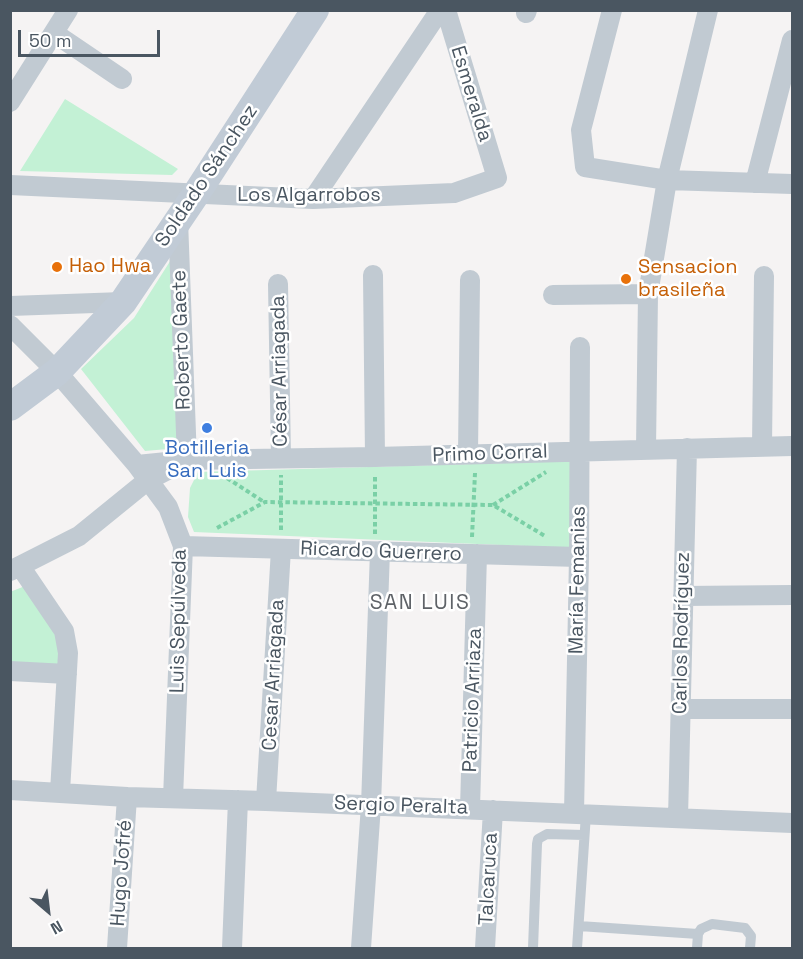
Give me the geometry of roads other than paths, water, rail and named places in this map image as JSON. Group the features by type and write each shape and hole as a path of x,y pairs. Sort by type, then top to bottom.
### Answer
{"street":[{"path":"10,102 68,10"},
{"name":"Soldado Sánchez","path":"10,407 57,372 123,302 315,10"},
{"path":"313,199 440,10"},
{"name":"Esmeralda","path":"446,10 497,178"},
{"path":"612,10 581,130 585,167 668,180 792,184"},
{"path":"646,449 648,294 668,180 708,10"},
{"path":"54,33 122,79"},
{"path":"754,183 792,40"},
{"name":"Los Algarrobos","path":"10,184 313,199 454,193 497,178"},
{"name":"Roberto Gaete","path":"178,220 192,460"},
{"path":"373,275 375,457"},
{"path":"762,446 764,276"},
{"path":"470,280 472,454"},
{"name":"César Arriagada","path":"278,284 281,458"},
{"path":"553,295 648,294"},
{"path":"10,306 123,302"},
{"name":"Luis Sepúlveda","path":"10,325 57,372 143,473 168,507 183,546 173,798"},
{"name":"María Femanias","path":"580,347 580,814"},
{"name":"Primo Corral","path":"143,473 192,460 792,446"},
{"name":"Carlos Rodríguez","path":"678,818 687,448"},
{"path":"60,792 68,653 64,631 15,569 79,536 143,473"},
{"name":"Ricardo Guerrero","path":"183,546 579,557"},
{"name":"Cesar Arriagada","path":"266,801 281,549"},
{"path":"361,948 370,805 378,551"},
{"name":"Patricio Arriaza","path":"470,809 474,554"},
{"path":"683,596 792,595"},
{"path":"10,672 67,674"},
{"path":"680,709 792,709"},
{"name":"Sergio Peralta","path":"10,790 127,797 792,823"},
{"name":"Hugo Jofré","path":"117,948 127,797"},
{"path":"232,948 238,800"},
{"name":"Talcaruca","path":"485,948 493,810"}],"lane":[{"path":"577,948 585,835 580,814"},
{"path":"533,948 538,839 548,834 585,835"},
{"path":"697,948 698,934 701,929 712,924 745,928 751,936 750,948"},
{"path":"579,926 698,934"}],"place":[{"name":"Hao Hwa","path":"57,267"},
{"name":"Sensacion brasileña","path":"626,279"},
{"name":"Botilleria San Luis","path":"207,428"}],"district":[{"name":"SAN LUIS","path":"420,603"}]}
